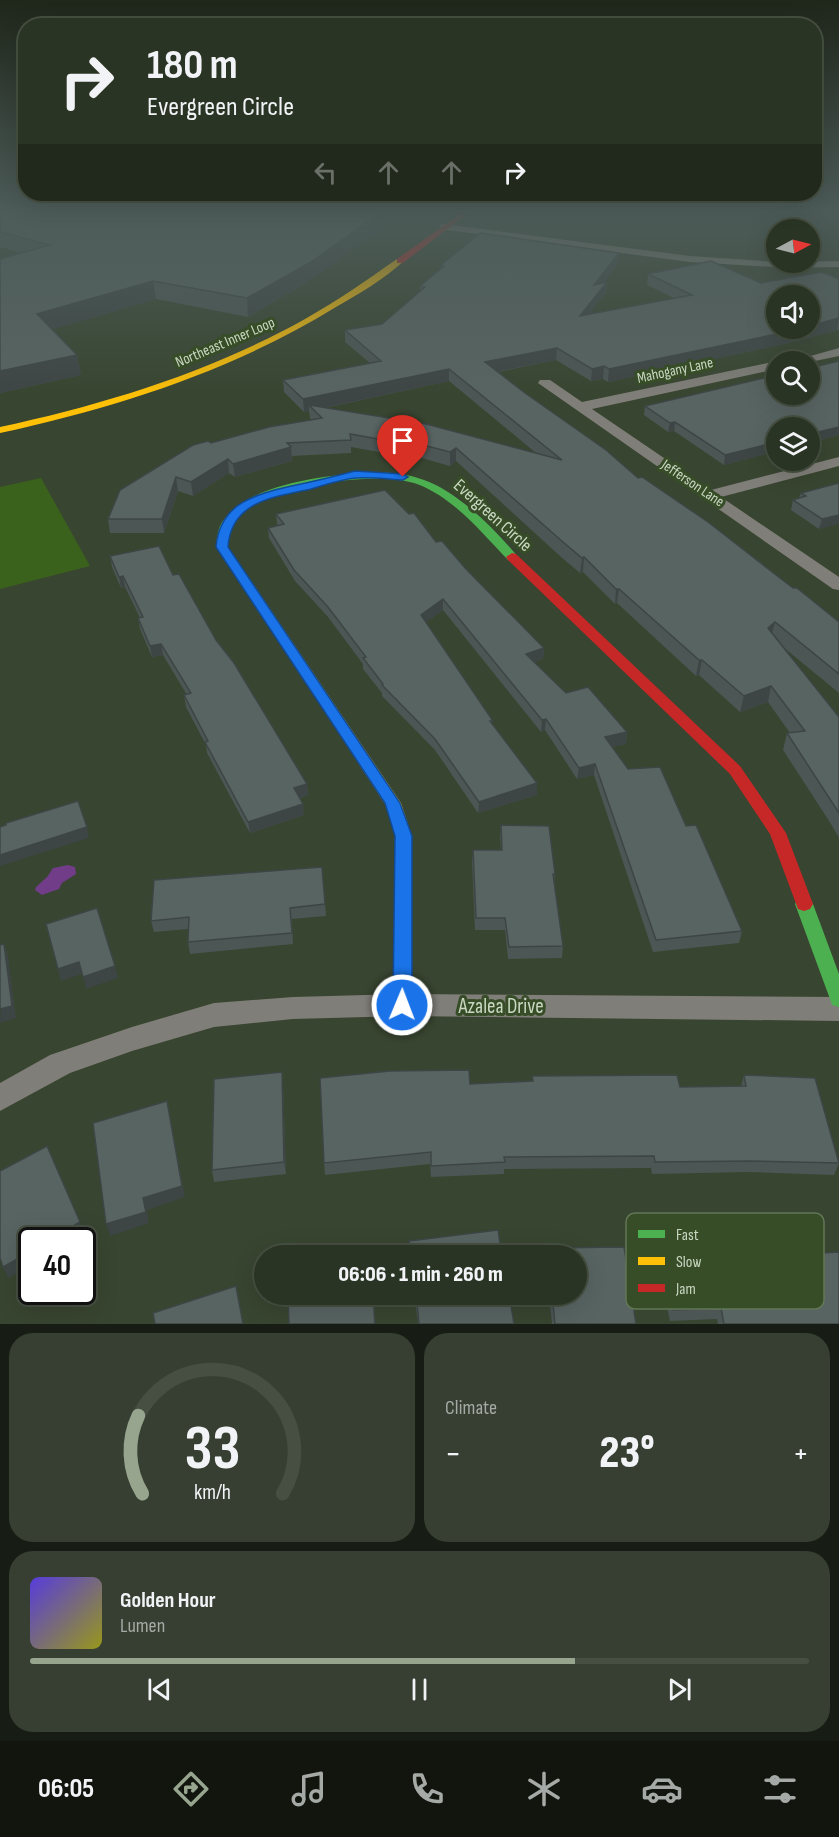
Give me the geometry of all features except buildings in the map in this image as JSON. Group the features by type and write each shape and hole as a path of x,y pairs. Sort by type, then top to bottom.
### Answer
{"street":[{"name":"Northeast Inner Loop","path":"0,430 124,398 211,369 288,334 341,303 382,273"},
{"path":"820,356 839,352"},
{"name":"Mahogany Lane","path":"580,408 766,367"},
{"name":"Jefferson Lane","path":"545,384 711,495 839,585"},
{"path":"711,495 839,461"},
{"name":"Evergreen Circle","path":"402,1005 404,836 393,803 222,547 223,531 231,517 244,506 264,496 355,475 403,477 431,486 454,501 735,770 778,833 839,999"},
{"name":"Azalea Drive","path":"0,1098 60,1064 132,1039 214,1015 292,1008 402,1005 839,1009"}],"green space":[{"path":"41,478 90,566 0,589 0,487"}],"shaded area":[{"path":"68,865 75,867 76,874 62,883 59,889 42,895 35,890 53,868"}],"traffic: fast":[{"path":"248,585 222,547 225,527 231,517 268,494 294,486 350,476 401,477 433,488 458,505 512,557"},
{"path":"804,904 839,999"}],"traffic: slow":[{"path":"0,430 107,404 210,368 308,321 383,273"},
{"path":"248,585 393,803 404,836 403,1005"}],"traffic: jam":[{"path":"512,557 735,770 778,833 804,904"}],"route":[{"path":"402,1005 404,836 393,803 222,547 223,531 231,517 244,506 264,496 355,475 403,477"}]}
